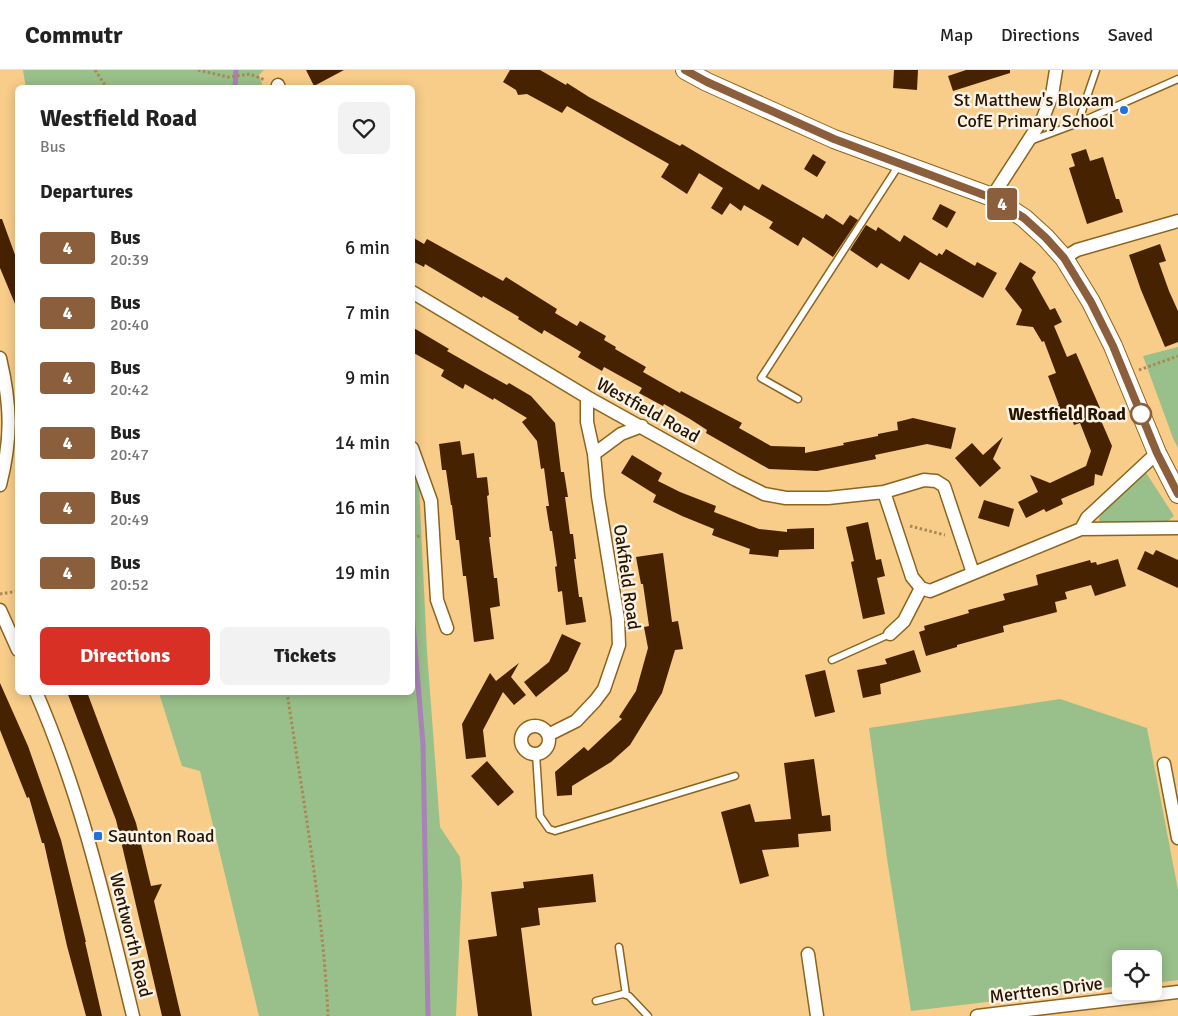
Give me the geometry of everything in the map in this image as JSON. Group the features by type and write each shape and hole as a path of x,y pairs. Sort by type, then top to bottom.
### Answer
{"main road":[{"path":"685,70 707,82 834,139 992,198 1024,218 1064,258 1091,302 1113,346 1157,453 1178,494"}],"street":[{"path":"992,198 1043,118 1052,95 1056,70"},
{"path":"1064,258 1077,250 1178,221"},
{"name":"Westfield Road","path":"415,294 587,397 764,494 786,498 828,498 884,492 924,480 936,481 944,486 973,573"},
{"path":"0,358 6,386 9,420 7,457 0,485"},
{"name":"Oakfield Road","path":"548,735 576,721 595,701 604,689 619,645 618,619 598,496 594,454 587,422 587,397"},
{"path":"594,454 621,434 642,426"},
{"path":"1080,530 1087,518 1157,453"},
{"path":"415,456 431,501 437,600 447,628"},
{"path":"884,492 912,577 921,588 930,591 1080,530 1178,528"},
{"path":"890,634 904,620 921,588"},
{"path":"0,610 15,643"},
{"name":"Wentworth Road","path":"37,695 71,783 94,856 132,1016"},
{"path":"528,727 542,728 548,735 547,747 536,754 527,751 521,744 522,734 528,727"},
{"path":"1164,764 1178,838"},
{"path":"808,954 817,1016"},
{"name":"Merttens Drive","path":"977,1016 1178,992"}],"lane":[{"path":"1078,123 1096,70"},
{"path":"1028,142 1078,123 1178,79"},
{"path":"798,399 760,378 901,163"},
{"path":"832,660 890,634"},
{"path":"536,754 540,816 549,829 555,831 735,776"},
{"path":"618,947 626,995"},
{"path":"596,1001 626,995 648,1016"}],"path":[{"path":"95,70 105,85"},
{"path":"198,70 228,77 250,74"},
{"path":"1126,379 1137,370 1178,356"},
{"path":"895,522 963,540"},
{"path":"0,594 15,592"},
{"path":"287,695 309,842 326,979 328,1016"}],"green space":[{"path":"23,70 264,70 259,75 262,85 26,85"},
{"path":"1178,347 1178,448 1143,356"},
{"path":"1143,468 1174,516 1168,521 1100,524 1099,519 1105,506"},
{"path":"415,475 419,487 427,651 440,827 460,857 462,884 456,1016 259,1016 200,771 182,766 160,695 415,695"},
{"path":"1060,699 1147,728 1178,890 1178,980 1162,982 1162,950 1112,950 1112,987 911,1011 869,728"}],"building":[{"path":"306,70 344,70 316,85 314,85"},
{"path":"510,70 540,70 680,146 682,144 759,190 762,184 823,219 826,214 843,225 850,215 858,220 833,257 803,237 798,246 769,228 773,222 744,205 741,211 730,203 722,215 711,208 723,188 699,173 687,194 661,177 669,164 567,106 562,113 527,94 518,95 516,90 503,82"},
{"path":"894,70 918,70 917,90 893,88"},
{"path":"966,70 1010,70 1010,73 953,91 948,76"},
{"path":"1086,149 1090,161 1103,157 1116,199 1119,199 1123,212 1087,224 1069,168 1075,166 1071,154"},
{"path":"813,154 826,162 817,177 804,169"},
{"path":"940,204 956,212 947,228 932,219"},
{"path":"0,219 2,219 15,255 15,304 0,268"},
{"path":"866,225 876,231 878,227 900,242 904,235 937,256 939,253 942,255 946,249 975,266 977,262 997,273 983,298 920,262 909,280 881,263 877,268 850,250"},
{"path":"415,239 424,244 427,239 503,281 506,277 557,309 555,313 577,326 580,321 606,336 604,340 616,347 615,349 646,367 643,372 680,393 681,391 742,423 739,428 771,446 805,447 805,453 844,445 843,443 898,430 897,422 913,418 956,428 951,449 927,444 875,455 876,459 817,471 769,469 706,433 707,430 690,419 664,404 663,406 639,393 642,388 604,367 602,371 578,357 581,352 544,330 542,334 518,319 519,317 483,296 482,298 425,264 424,267 415,262"},
{"path":"1160,244 1166,261 1159,263 1178,311 1178,342 1165,347 1141,290 1129,255"},
{"path":"1020,262 1036,272 1032,278 1050,310 1055,308 1062,322 1054,326 1067,357 1076,353 1100,408 1096,409 1112,446 1102,476 1095,474 1094,485 1061,499 1063,504 1046,512 1044,509 1026,518 1018,502 1038,492 1030,475 1050,483 1086,466 1091,451 1080,423 1074,425 1071,417 1062,421 1056,407 1059,405 1048,376 1056,373 1044,341 1042,342 1033,327 1016,325 1022,310 1005,289"},
{"path":"415,329 449,349 447,351 507,385 509,383 531,396 555,423 561,472 564,472 568,497 565,497 570,534 573,534 579,597 582,597 586,622 566,625 562,591 558,592 555,567 557,566 546,506 549,506 544,468 541,469 537,441 522,422 527,418 494,398 493,400 465,384 463,389 441,376 444,370 415,354"},
{"path":"1003,437 993,459 1001,468 980,487 955,458 972,443 983,455"},
{"path":"460,441 462,455 474,453 477,478 487,477 491,537 489,537 494,578 497,578 500,606 490,608 494,639 474,642 466,576 463,576 459,540 456,540 446,470 442,470 439,444"},
{"path":"632,455 662,473 658,481 716,506 714,512 759,529 787,532 787,529 814,528 814,549 779,550 778,557 749,554 750,549 712,535 714,529 653,502 656,495 621,473"},
{"path":"984,500 1014,509 1009,527 978,518"},
{"path":"868,522 876,560 881,559 885,576 877,578 885,614 863,619 851,562 854,561 846,527"},
{"path":"1156,550 1178,560 1178,588 1137,569 1145,551 1153,555"},
{"path":"663,553 672,622 678,621 683,649 675,650 662,693 630,745 611,762 572,786 572,795 557,796 555,772 584,747 588,751 622,719 619,717 636,691 648,648 644,627 649,626 643,584 641,584 636,557"},
{"path":"1118,559 1126,586 1095,596 1091,585 1065,592 1067,599 1055,602 1057,612 1003,626 1004,632 926,656 919,632 925,630 924,626 969,613 968,610 1005,600 1003,594 1038,585 1036,575 1090,560 1091,563 1096,562 1097,565"},
{"path":"562,634 581,643 568,671 536,697 524,682 549,662"},
{"path":"914,650 921,672 880,684 881,694 863,698 857,670 887,664 885,659"},
{"path":"519,663 511,677 526,695 514,705 503,692 483,730 486,757 466,759 462,724 490,673 496,681"},
{"path":"825,670 835,712 815,717 805,675"},
{"path":"0,683 28,746 61,840 102,1016 86,1016 67,946 44,843 42,843 29,797 27,798 0,730"},
{"path":"68,695 88,695 136,823 151,886 162,884 154,901 181,1016 162,1016 116,820"},
{"path":"814,759 822,816 830,815 831,831 798,834 799,847 762,850 769,876 740,884 721,812 750,804 755,822 791,819 784,763"},
{"path":"487,761 514,792 498,806 471,776"},
{"path":"593,874 596,902 538,908 540,925 521,928 532,1016 478,1016 468,940 497,936 491,892 524,888 523,882"}],"waterway":[{"path":"235,85 236,70"},
{"path":"415,648 423,744 428,1016"}],"bus line":[{"name":"4","path":"685,70 707,82 834,139 992,198 1024,218 1064,258 1091,302 1113,346 1157,453 1178,494"}],"place":[{"name":"St Matthew's Bloxam CofE Primary School","path":"1124,110"},
{"name":"Westfield Road","path":"1141,414"},
{"name":"Saunton Road","path":"98,836"}]}
